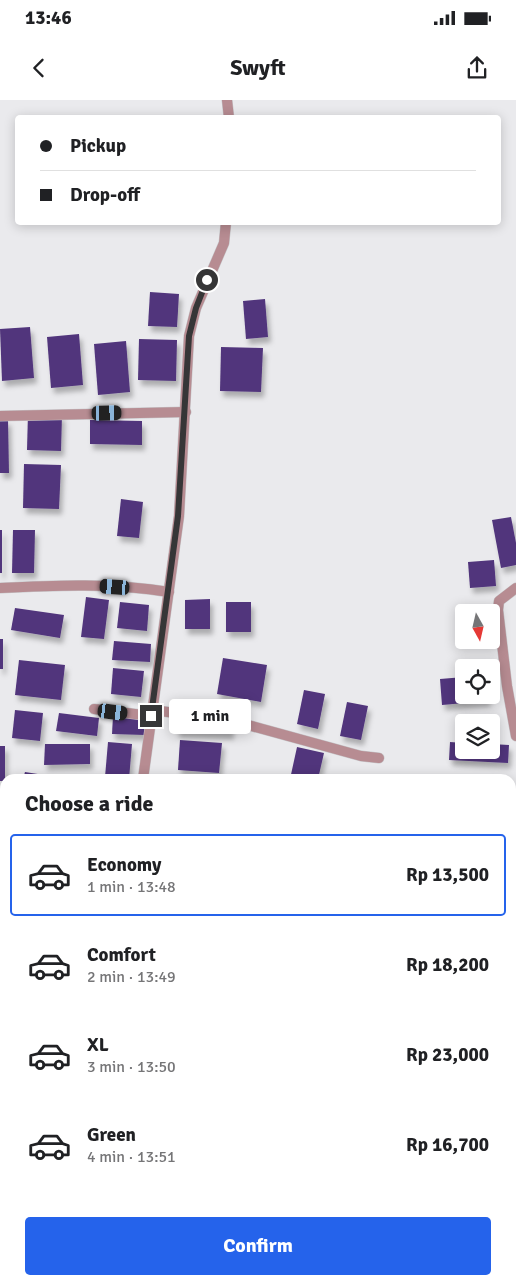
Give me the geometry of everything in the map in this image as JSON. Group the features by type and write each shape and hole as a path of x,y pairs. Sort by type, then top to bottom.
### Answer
{"street":[{"path":"227,100 229,115"},
{"path":"144,774 178,516 186,412 189,336 196,308 224,243 226,225"},
{"path":"0,416 186,412"},
{"path":"0,588 84,584 169,592"},
{"path":"516,588 499,601 498,606 507,686 516,736"},
{"path":"94,709 207,717 248,725 361,756 379,758"}],"building":[{"path":"150,292 179,294 177,327 148,326"},
{"path":"265,299 268,337 246,339 243,301"},
{"path":"30,327 34,378 2,381 0,329"},
{"path":"79,334 83,385 51,388 47,337"},
{"path":"139,339 177,340 176,381 138,380"},
{"path":"126,341 130,392 98,395 94,344"},
{"path":"221,347 263,348 261,392 220,391"},
{"path":"28,413 62,415 61,451 27,450"},
{"path":"0,420 8,420 9,473 0,473"},
{"path":"90,420 142,421 142,445 90,444"},
{"path":"24,464 61,465 59,509 23,508"},
{"path":"121,499 143,502 139,538 117,536"},
{"path":"511,517 516,543 516,565 501,568 492,520"},
{"path":"0,530 2,530 2,573 0,573"},
{"path":"13,530 35,530 34,573 12,573"},
{"path":"494,560 496,586 470,588 468,562"},
{"path":"86,597 109,600 104,639 81,637"},
{"path":"210,599 210,629 185,629 185,600"},
{"path":"120,602 149,605 147,631 117,628"},
{"path":"226,602 251,602 251,632 226,632"},
{"path":"15,608 64,615 60,638 11,630"},
{"path":"0,639 3,639 3,669 0,669"},
{"path":"114,641 151,644 150,662 112,660"},
{"path":"223,658 267,665 261,702 217,694"},
{"path":"19,660 65,665 61,700 15,695"},
{"path":"113,668 144,671 141,697 111,694"},
{"path":"455,678 455,704 442,705 440,679"},
{"path":"304,690 325,694 318,729 297,724"},
{"path":"347,702 368,706 361,740 340,736"},
{"path":"15,710 43,713 40,741 12,738"},
{"path":"177,712 231,714 231,734 176,732"},
{"path":"59,713 99,718 97,736 56,731"},
{"path":"113,716 145,717 145,735 112,734"},
{"path":"180,740 222,743 219,773 178,770"},
{"path":"108,742 132,744 129,774 105,774"},
{"path":"450,742 455,742 455,759 500,759 500,744 509,745 508,763 449,760"},
{"path":"45,744 90,744 90,764 44,765"},
{"path":"0,746 5,746 5,774 0,774"},
{"path":"297,747 324,753 319,774 291,774"}],"route":[{"path":"151,716 178,516 186,412 189,336 196,308 207,280"}]}
